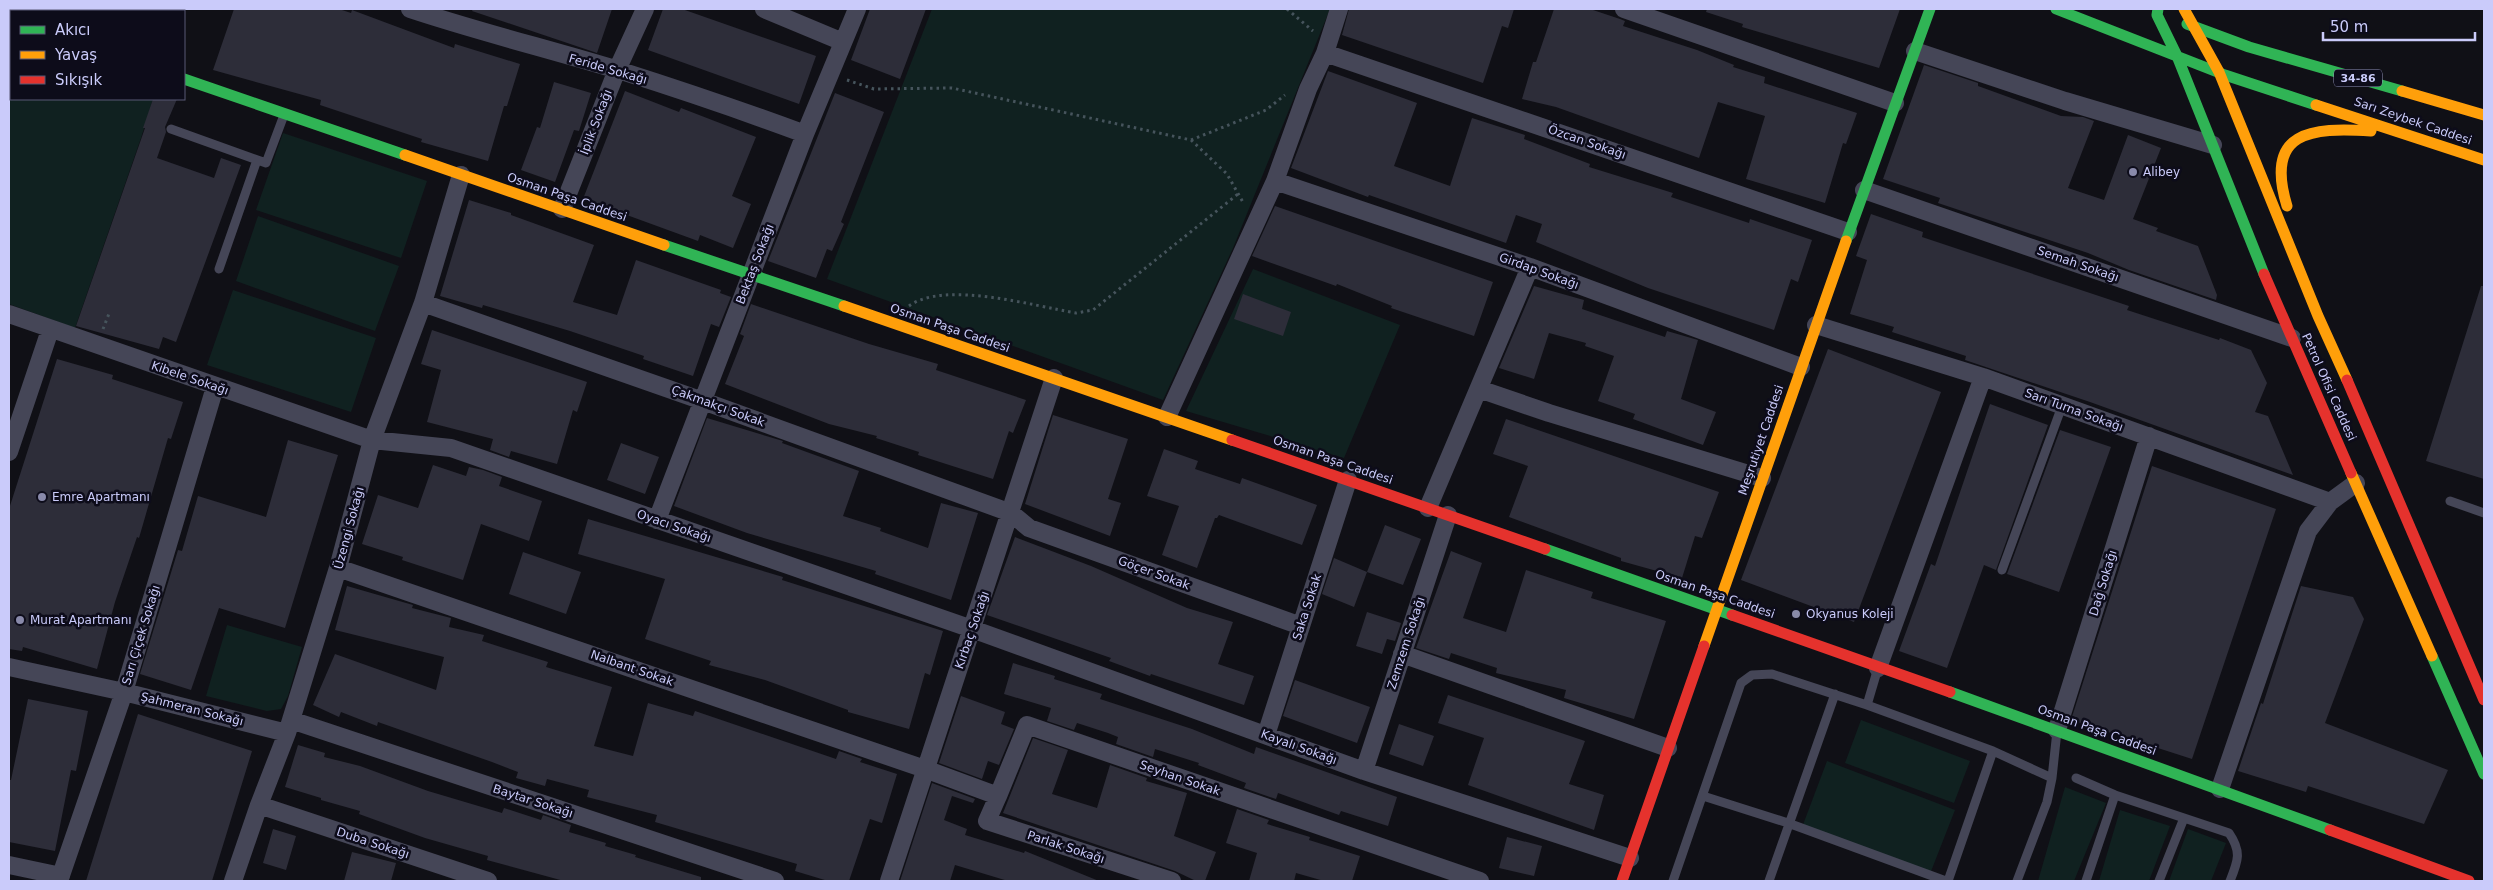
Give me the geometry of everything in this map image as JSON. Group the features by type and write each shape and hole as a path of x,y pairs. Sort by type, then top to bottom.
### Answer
{"main road":[{"name":"Meşrutiyet Caddesi","path":"1622,881 1848,232 1930,9"},
{"name":"Sarı Zeybek Caddesi","path":"2056,9 2219,72 2429,140 2484,160"},
{"name":"Sarı Zeybek Caddesi","path":"2142,9 2158,12 2249,47 2484,115"},
{"name":"Petrol Ofisi Caddesi","path":"2184,9 2219,72 2318,316 2364,416 2484,700"},
{"name":"Petrol Ofisi Caddesi","path":"2158,12 2256,256 2484,774"},
{"name":"Osman Paşa Caddesi","path":"185,79 1054,378 1716,609 2057,730 2469,881"},
{"path":"2318,316 2281,185 2280,163 2289,146 2301,138 2319,131 2338,129 2429,140"}],"street":[{"name":"Feride Sokağı","path":"410,9 472,30 617,70 734,108 805,134"},
{"name":"İplik Sokağı","path":"562,209 617,70 645,9"},
{"path":"764,9 843,42"},
{"name":"Bektaş Sokağı","path":"657,520 805,134 857,9"},
{"path":"1166,417 1276,181 1312,81 1325,53 1339,9"},
{"path":"1624,9 1896,103"},
{"path":"1914,50 2065,101 2213,145"},
{"name":"Özcan Sokağı","path":"1325,53 1848,232"},
{"name":"Üzengi Sokağı","path":"233,881 289,726 338,568 372,440 423,303 461,175"},
{"name":"Girdap Sokağı","path":"1276,181 1530,267 1801,367"},
{"name":"Semah Sokağı","path":"1864,190 2292,338"},
{"path":"1428,508 1530,267"},
{"name":"Çakmakçı Sokak","path":"423,303 703,401 1011,514"},
{"name":"Kibele Sokağı","path":"9,314 50,330 372,440"},
{"name":"Sarı Turna Sokağı","path":"1816,325 1983,377 2330,502"},
{"path":"9,452 50,330"},
{"path":"1878,668 1983,377"},
{"name":"Kırbaç Sokağı","path":"889,881 1011,514 1054,378"},
{"name":"Sarı Çiçek Sokağı","path":"60,879 124,692 215,387"},
{"path":"1478,389 1762,478"},
{"name":"Dağ Sokağı","path":"2057,730 2149,436"},
{"name":"Oyacı Sokağı","path":"372,440 451,448 972,629"},
{"name":"Saka Sokak","path":"1266,735 1348,480"},
{"path":"2220,789 2308,531 2330,502 2356,484"},
{"name":"Göçer Sokak","path":"1011,514 1029,528 1301,626"},
{"name":"Zemzem Sokağı","path":"1364,771 1448,515"},
{"name":"Nalbant Sokak","path":"338,568 925,769"},
{"name":"Kayalı Sokağı","path":"972,629 1364,771 1630,858"},
{"path":"1402,654 1668,748"},
{"name":"Şahmeran Sokağı","path":"9,667 289,726"},
{"name":"Seyhan Sokak","path":"998,796 1027,725 1480,881"},
{"name":"Baytar Sokağı","path":"289,726 775,881"},
{"path":"925,769 998,796"},
{"name":"Parlak Sokağı","path":"998,796 987,820 1172,881"},
{"name":"Duba Sokağı","path":"259,805 488,881"},
{"path":"9,865 60,879"}],"lane":[{"path":"172,129 266,163 284,114"},
{"path":"218,269 257,160"},
{"path":"2002,570 2062,406"},
{"path":"2450,501 2484,513"},
{"path":"1867,705 1878,668"},
{"path":"1673,881 1741,683 1752,675 1772,674 1867,705 1993,751 2052,778"},
{"path":"1769,881 1834,694"},
{"path":"2017,881 2047,802 2056,758 2057,730"},
{"path":"1703,796 1788,822 1947,881 1993,751"},
{"path":"2076,778 2115,795 2229,833 2237,845 2238,861 2230,881"},
{"path":"2086,881 2115,795"},
{"path":"2159,881 2184,818"}],"path":[{"path":"1287,9 1312,30 1325,53"},
{"path":"830,74 874,89 952,88 1191,140 1227,174 1238,194 1258,220"},
{"path":"1191,140 1266,110 1295,86 1312,81"},
{"path":"889,322 913,303 935,295 959,293 1076,313 1093,310 1238,194"}],"shaded area":[{"path":"932,9 1330,9 1233,248 1163,400 827,279"},
{"path":"9,37 10,100 153,100 75,328 9,304"},
{"path":"283,133 427,181 401,258 256,210"},
{"path":"258,216 399,266 375,331 236,281"},
{"path":"1253,269 1400,325 1344,458 1186,411"},
{"path":"233,290 376,338 351,412 207,365"},
{"path":"227,625 302,647 288,696 281,709 267,711 206,696"},
{"path":"1861,720 1970,761 1954,803 1845,763"},
{"path":"1827,761 1955,810 1928,879 1801,830"},
{"path":"2065,787 2106,803 2074,881 2038,881"},
{"path":"2120,810 2170,826 2149,881 2099,881"},
{"path":"2188,829 2226,843 2211,881 2169,881"}],"building":[{"path":"234,9 339,9 351,13 352,10 454,48 455,44 520,64 507,106 504,106 488,161 421,142 422,139 320,105 321,100 213,70"},
{"path":"473,9 612,9 597,53 472,11"},
{"path":"663,9 682,9 816,56 799,104 648,50"},
{"path":"870,9 926,9 900,79 851,60"},
{"path":"1349,9 1514,9 1508,28 1502,26 1483,83 1342,35"},
{"path":"1554,9 1590,9 1620,19 1625,21 1623,26 1697,50 1734,65 1733,67 1765,77 1764,83 1857,113 1846,144 1843,143 1825,203 1746,179 1765,116 1718,102 1699,158 1556,107 1522,99 1533,62 1536,62"},
{"path":"1707,9 1900,9 1879,68 1742,27 1743,24 1706,12"},
{"path":"1924,65 1978,83 1978,86 2061,116 2083,117 2094,121 2068,188 2104,200 2128,135 2161,148 2133,219 2158,228 2156,231 2198,246 2217,295 2216,300 2129,270 2088,253 1938,203 1940,198 1883,179"},
{"path":"1328,71 1417,103 1394,166 1450,186 1472,118 1525,135 1524,139 1590,164 1589,167 1673,193 1671,197 1749,223 1750,219 1812,240 1798,282 1791,279 1774,330 1648,288 1536,242 1542,224 1516,215 1506,243 1369,195 1368,197 1291,168"},
{"path":"554,82 591,93 579,131 574,130 555,182 521,170 537,127 540,128"},
{"path":"625,91 679,112 681,108 756,137 732,196 751,204 733,248 700,235 698,241 583,199"},
{"path":"835,93 884,112 841,222 844,224 832,251 827,249 816,278 768,261"},
{"path":"153,100 177,100 165,127 166,132 157,158 214,178 221,158 241,165 176,342 163,337 159,349 76,326 145,128 143,128"},
{"path":"469,200 511,213 511,215 594,245 573,302 617,315 636,260 721,290 720,293 731,297 719,327 711,324 693,376 643,359 644,356 570,331 483,305 482,308 440,296"},
{"path":"1275,206 1493,282 1474,336 1391,308 1392,306 1337,284 1336,286 1252,256"},
{"path":"1871,214 1923,232 1922,237 2129,306 2127,310 2219,340 2220,338 2251,350 2267,383 2255,412 2268,416 2293,475 2090,402 1965,360 1966,356 1892,332 1894,327 1850,314 1867,260 1856,256"},
{"path":"1534,286 1584,300 1582,309 1665,337 1667,331 1698,340 1681,399 1716,412 1703,445 1633,419 1635,414 1598,401 1614,356 1585,346 1586,343 1549,333 1534,379 1499,368"},
{"path":"2481,286 2484,286 2484,479 2426,461"},
{"path":"1243,294 1291,312 1283,336 1234,319"},
{"path":"751,304 869,344 938,364 936,370 1026,400 1013,433 1009,431 993,479 918,455 919,452 876,438 877,436 829,424 725,384 744,336 740,334"},
{"path":"432,330 587,382 577,412 573,410 557,464 511,451 509,457 490,450 493,439 427,422 441,370 421,364"},
{"path":"1828,349 1941,392 1854,622 1741,580"},
{"path":"57,359 113,375 112,379 183,402 171,439 168,438 139,538 137,537 115,602 97,669 23,647 22,651 9,649 9,509"},
{"path":"1990,404 2048,425 1996,570 1984,565 1947,668 1899,651 1931,564 1935,566"},
{"path":"1053,415 1128,439 1108,499 1121,503 1110,536 1025,504"},
{"path":"707,418 783,441 782,443 859,471 843,516 881,528 880,531 928,548 941,503 978,513 951,600 875,574 876,571 747,533 674,506"},
{"path":"1506,419 1719,492 1702,538 1695,536 1682,578 1621,561 1621,558 1509,517 1528,466 1493,454"},
{"path":"2060,430 2111,447 2059,592 2007,574"},
{"path":"288,440 338,455 285,628 219,608 191,690 140,674 178,550 182,551 198,496 266,517"},
{"path":"621,443 659,457 645,494 607,480"},
{"path":"1164,449 1198,461 1195,469 1240,484 1242,478 1317,505 1302,545 1219,515 1215,518 1197,568 1162,555 1179,506 1147,496"},
{"path":"433,465 466,476 469,467 483,470 502,477 499,486 542,501 529,541 481,524 463,580 402,560 403,557 362,544 378,495 418,508"},
{"path":"2152,466 2276,509 2192,759 2071,720"},
{"path":"588,519 783,577 782,580 943,631 930,675 925,673 909,729 848,712 848,710 765,680 709,665 711,661 645,639 665,579 578,554"},
{"path":"1385,525 1421,539 1403,585 1367,572"},
{"path":"1015,537 1091,566 1187,608 1233,622 1218,664 1254,676 1244,705 1151,674 1150,676 1109,661 1111,658 987,615"},
{"path":"1451,551 1482,563 1463,618 1506,632 1526,570 1593,592 1591,598 1666,621 1634,719 1564,698 1566,690 1496,673 1497,668 1451,653 1449,659 1416,648"},
{"path":"523,552 581,572 566,614 509,594"},
{"path":"1334,558 1367,572 1354,607 1322,594"},
{"path":"347,586 413,605 412,608 451,618 449,627 484,635 482,641 548,662 546,667 612,687 594,746 633,756 648,703 693,716 695,711 836,759 839,751 862,759 860,762 897,774 882,823 870,819 849,881 828,881 795,871 797,864 655,822 657,815 587,797 589,790 547,779 545,786 516,778 518,772 378,722 377,726 341,712 339,717 313,705 335,654 436,690 444,657 335,630"},
{"path":"2301,586 2353,597 2364,619 2325,723 2448,770 2424,824 2308,786 2306,792 2238,771 2261,703 2263,704"},
{"path":"1367,612 1401,623 1395,641 1387,639 1382,654 1356,646"},
{"path":"1013,663 1055,676 1054,679 1102,694 1100,699 1192,729 1254,754 1256,747 1397,797 1388,826 1341,811 1339,815 1278,793 1276,799 1244,788 1246,783 1198,765 1199,763 1155,749 1153,757 1116,744 1118,737 1108,733 1077,723 1074,730 1047,721 1051,708 1004,694"},
{"path":"1295,680 1370,707 1357,743 1283,716"},
{"path":"1448,695 1585,741 1569,784 1604,795 1594,830 1468,785 1484,738 1438,723"},
{"path":"961,696 1005,712 1001,724 1014,729 999,765 988,761 982,779 939,763"},
{"path":"28,699 88,711 76,771 71,770 55,851 9,842 9,780 11,780"},
{"path":"138,714 252,751 212,881 86,881"},
{"path":"1399,724 1434,736 1423,766 1389,754"},
{"path":"1033,738 1068,750 1052,794 1097,808 1110,765 1147,778 1146,781 1187,793 1174,836 1216,852 1205,881 1196,881 1175,871 1003,813"},
{"path":"298,745 325,753 324,757 360,766 428,791 502,813 504,808 541,820 543,815 571,825 569,832 606,843 605,846 636,855 635,857 701,877 701,881 564,881 487,860 488,856 425,838 359,814 360,811 285,787"},
{"path":"932,783 975,799 973,803 952,796 944,820 967,829 965,835 1024,853 1025,851 1099,881 1008,881 955,865 950,881 900,881"},
{"path":"1237,809 1269,820 1267,824 1310,837 1309,840 1360,856 1352,881 1324,881 1296,873 1294,881 1249,881 1257,853 1226,843"},
{"path":"273,829 296,836 286,870 263,863"},
{"path":"1507,837 1542,846 1534,876 1499,868"},
{"path":"352,852 396,863 391,881 344,881"}],"traffic: fast":[{"path":"1846,241 1930,9"},
{"path":"2056,9 2225,75 2316,105"},
{"path":"2158,9 2157,15 2177,56 2264,274"},
{"path":"2187,24 2249,47 2402,91"},
{"path":"185,79 405,155"},
{"path":"664,245 844,306"},
{"path":"1545,549 1732,615"},
{"path":"2432,656 2484,774"},
{"path":"1950,692 2330,830"}],"traffic: slow":[{"path":"2184,9 2219,72 2318,316 2347,380"},
{"path":"2402,91 2484,115"},
{"path":"2316,105 2484,160"},
{"path":"2287,206 2282,181 2282,162 2288,148 2298,139 2312,133 2329,130 2371,131"},
{"path":"405,155 664,245"},
{"path":"1704,646 1846,241"},
{"path":"844,306 1232,440"},
{"path":"2351,473 2432,656"}],"traffic: jam":[{"path":"2264,274 2351,473"},
{"path":"2347,380 2484,700"},
{"path":"1232,440 1545,549"},
{"path":"1732,615 1950,692"},
{"path":"1622,881 1704,646"},
{"path":"2330,830 2469,881"}],"place":[{"name":"Alibey","path":"2133,172"},
{"name":"Emre Apartmanı","path":"42,497"},
{"name":"Okyanus Koleji","path":"1796,614"},
{"name":"Murat Apartmanı","path":"20,620"}]}
